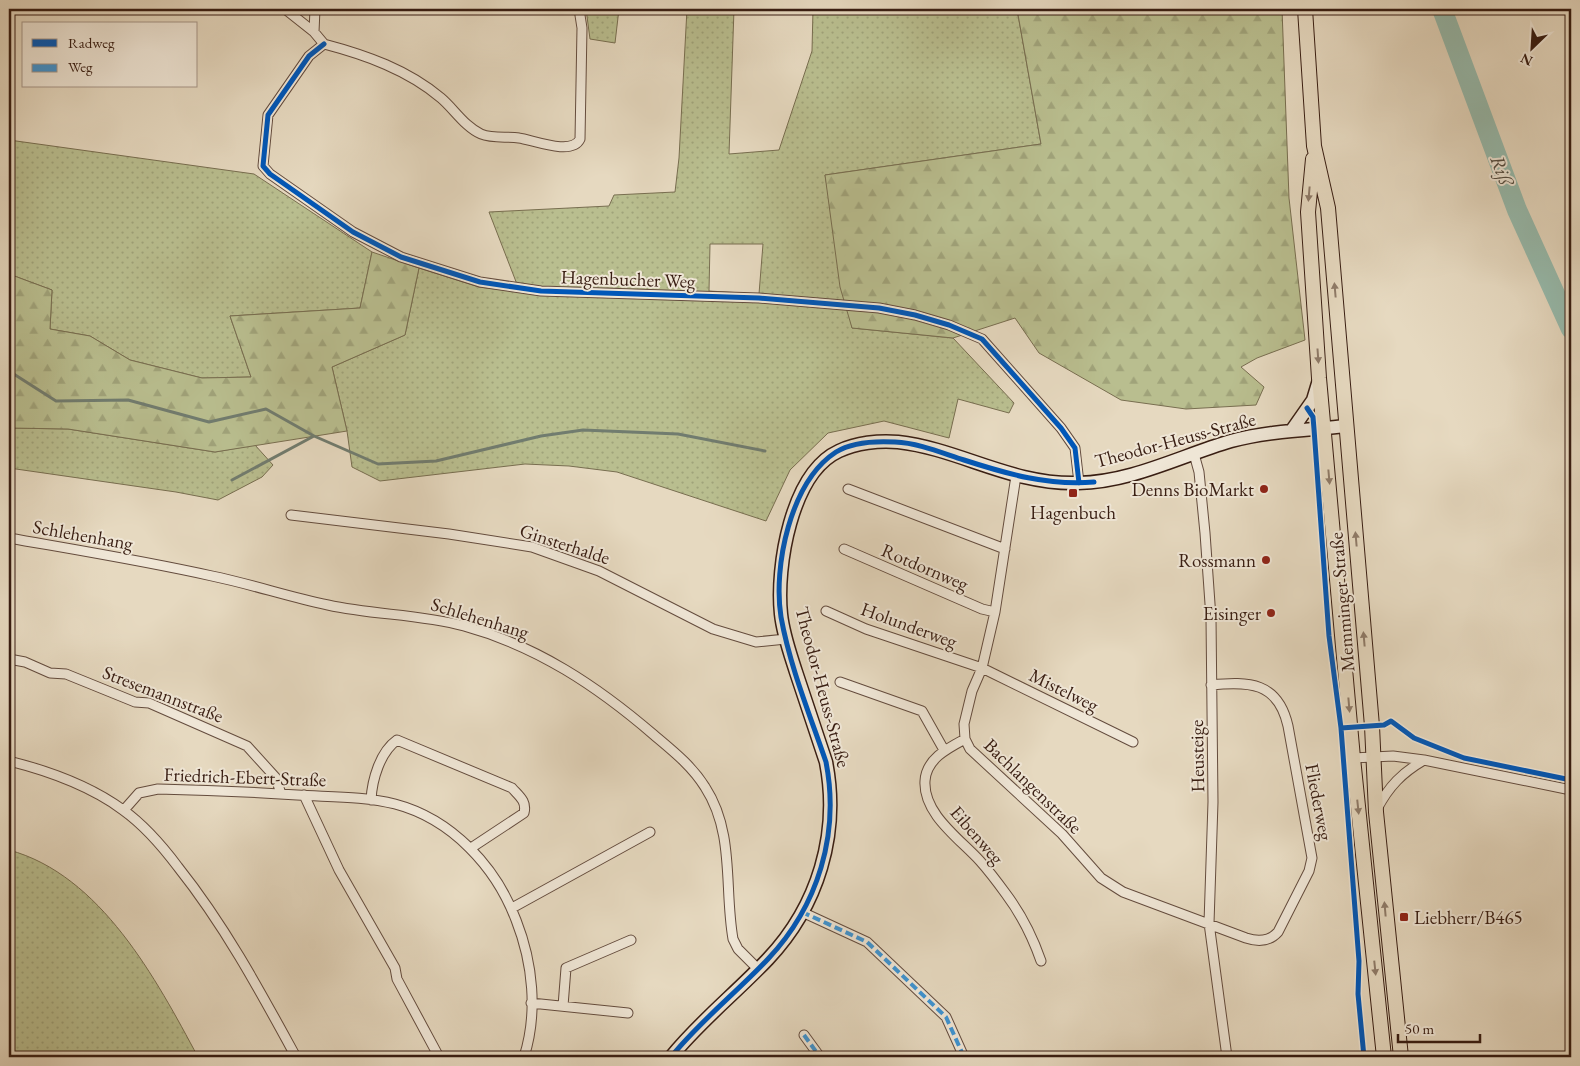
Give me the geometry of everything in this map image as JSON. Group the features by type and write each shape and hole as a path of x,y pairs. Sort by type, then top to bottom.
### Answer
{"main road":[{"name":"Memminger Straße","path":"1305,9 1314,146 1308,212 1319,378 1353,758 1384,1057"},
{"name":"Memminger Straße","path":"1314,146 1328,208 1376,812 1400,1057"}],"street":[{"path":"285,9 314,32 324,44 389,64 441,98 481,134 522,138 541,144 571,146 578,142 580,138 582,28 580,9"},
{"path":"314,32 315,9"},
{"name":"Hagenbucher Weg","path":"324,44 309,56 268,115 263,166 270,174 353,232 401,257 480,282 541,292 759,298 879,308 915,314 949,325 982,338 1061,428 1075,448 1079,483"},
{"path":"1292,430 1313,400 1319,378"},
{"name":"Theodor-Heuss-Straße","path":"671,1057 694,1031 781,944 814,890 823,862 829,834 830,784 826,762 786,639 780,591 787,531 796,504 809,480 822,463 837,451 862,443 896,442 927,447 1016,476 1079,483 1131,476 1232,441 1292,430 1346,426"},
{"name":"Heusteige","path":"1194,454 1199,472 1206,533 1210,618 1214,802 1209,923 1227,1057"},
{"name":"Bachlangenstraße","path":"1016,476 995,612 982,668 966,712 965,739 980,761 1062,834 1101,878 1122,892 1209,923"},
{"path":"848,489 1005,549"},
{"name":"Ginsterhalde","path":"291,515 449,534 532,547 600,571 713,630 756,642 786,639"},
{"name":"Schlehenhang","path":"9,538 213,576 329,606 419,617 464,626 534,652 566,668 640,723 690,767 706,788 720,822 728,859 733,939 738,949 758,969"},
{"name":"Rotdornweg","path":"844,549 982,609 995,612"},
{"name":"Holunderweg","path":"826,611 866,629 982,668"},
{"name":"Stresemannstraße","path":"9,659 25,662 50,672 66,674 135,702 149,703 247,746 276,778 281,794"},
{"name":"Mistelweg","path":"982,668 1133,742"},
{"path":"840,682 922,711 944,750"},
{"name":"Fliederweg","path":"1209,923 1255,941 1273,938 1308,871 1312,858 1288,726 1282,707 1267,691 1251,683 1211,685"},
{"name":"Eibenweg","path":"965,739 944,750 931,765 925,780 926,794 931,806 943,822 981,861 1007,896 1034,941 1041,962"},
{"path":"372,800 372,787 386,750 397,740 512,788 524,801 526,806 524,812 471,848"},
{"path":"1353,758 1393,756 1424,760 1571,790"},
{"path":"9,760 66,779 95,792 124,810 165,850 207,903 240,954 296,1057"},
{"path":"1376,812 1391,785 1403,774 1424,760"},
{"name":"Friedrich-Ebert-Straße","path":"124,810 139,793 158,789 304,795 372,800 396,804 423,815 452,831 471,848 490,872 512,908 527,954 532,1004 531,1025 524,1057"},
{"path":"304,795 323,839 396,968 397,979 439,1057"},
{"path":"512,908 650,832"},
{"path":"802,912 867,942 946,1017 964,1057"},
{"path":"563,1006 566,968 631,940"},
{"path":"532,1004 628,1013"},
{"path":"804,1035 820,1057"}],"green space":[{"path":"586,9 619,9 615,43 590,39"},
{"path":"687,9 734,9 729,154 779,150 812,51 813,9 1017,9 1041,144 825,175 852,328 953,338 1014,403 1009,413 958,399 949,438 884,421 828,433 790,470 766,521 617,472 569,466 525,464 380,481 352,467 347,431 332,367 405,335 419,268 479,287 520,292 489,212 609,206 614,195 675,192 679,158","holes":["710,244 763,244 759,294 709,291"]},
{"path":"1017,9 1282,9 1289,198 1305,340 1257,358 1241,367 1264,387 1256,405 1186,409 1121,400 1039,353 1015,318 953,338 852,328 840,287 825,175 1041,144"},
{"path":"9,140 254,174 372,252 360,308 230,316 251,377 202,378 130,360 90,336 50,329 52,290 9,274"},
{"path":"372,252 419,268 405,335 332,367 347,431 215,452 68,429 9,428 9,274 52,290 50,329 90,336 130,360 202,378 251,377 230,316 360,308"},
{"path":"9,428 68,429 215,452 255,445 273,465 262,477 218,500 176,492 9,468"},
{"path":"9,850 42,863 71,882 98,906 144,964 164,995 198,1057 9,1057"}],"waterway":[{"name":"Riß","path":"1442,9 1517,210 1571,329"},
{"path":"9,371 56,401 128,400 209,422 266,409 314,436"},
{"path":"232,480 314,436 378,464 436,461 541,436 583,430 678,434 765,451"}],"marked path":[{"path":"802,912 867,942 946,1017 964,1057"},
{"path":"804,1035 820,1057"}],"cycle path":[{"path":"324,44 309,56 268,115 263,166 270,174 353,232 401,257 480,282 541,291 759,298 879,308 915,315 949,325 982,339 1061,428 1075,448 1079,483"},
{"path":"1307,408 1313,417 1329,636 1341,728 1359,961 1358,994 1364,1057"},
{"path":"671,1057 694,1031 768,959 785,938 800,916 821,868 830,816 830,789 826,762 790,654 781,617 779,597 780,574 788,527 796,504 807,483 820,466 836,452 857,444 880,442 922,446 996,470 1028,478 1077,483 1094,482"},
{"path":"1341,728 1384,725 1391,721 1414,738 1464,758 1571,780"}],"place":[{"name":"Denns BioMarkt","path":"1264,489"},
{"name":"Hagenbuch","path":"1073,493"},
{"name":"Rossmann","path":"1266,560"},
{"name":"Eisinger","path":"1271,613"},
{"name":"Liebherr/B465","path":"1404,917"}]}
